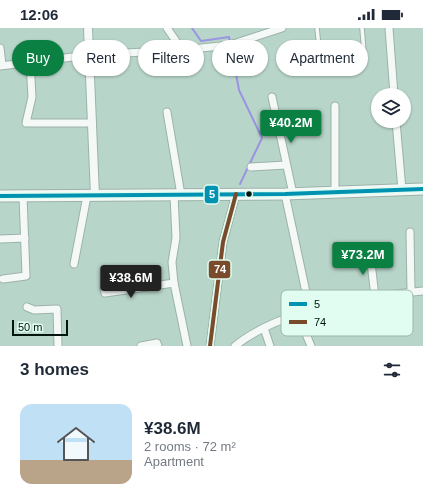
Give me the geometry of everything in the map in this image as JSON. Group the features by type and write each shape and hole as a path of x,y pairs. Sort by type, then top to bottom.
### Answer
{"highway":[{"path":"0,196 289,194 423,189"}],"street":[{"path":"88,28 88,40"},
{"path":"167,28 175,40"},
{"path":"204,48 230,45 282,28"},
{"path":"389,28 393,88"},
{"path":"0,48 1,65 12,64"},
{"path":"31,76 32,97 26,123 92,123"},
{"path":"74,264 91,196 92,123 89,76"},
{"path":"272,97 286,165 289,194 306,290"},
{"path":"335,106 335,192"},
{"path":"167,112 178,195 176,238 172,262 174,283 187,346"},
{"path":"397,128 402,190"},
{"path":"251,167 286,165"},
{"path":"210,346 223,242 236,194"},
{"path":"3,278 26,276 23,196"},
{"path":"410,232 411,290"},
{"path":"0,239 25,238"},
{"path":"370,254 374,290"},
{"path":"104,288 105,293 174,283"},
{"path":"413,292 423,291"},
{"path":"26,307 34,310 57,309 58,346"},
{"path":"238,345 248,335 281,322"},
{"path":"264,328 270,346"},
{"path":"307,336 312,346"},
{"path":"141,346 158,343 158,346"}],"lane":[{"path":"317,28 320,57 364,52 362,28"}],"waterway":[{"path":"192,28 201,41 229,37 230,40"},
{"path":"236,76 239,90 262,138 240,184"}],"transit line":[{"name":"5","path":"0,196 285,194 423,189"},
{"name":"74","path":"210,346 223,242 236,194"}]}
